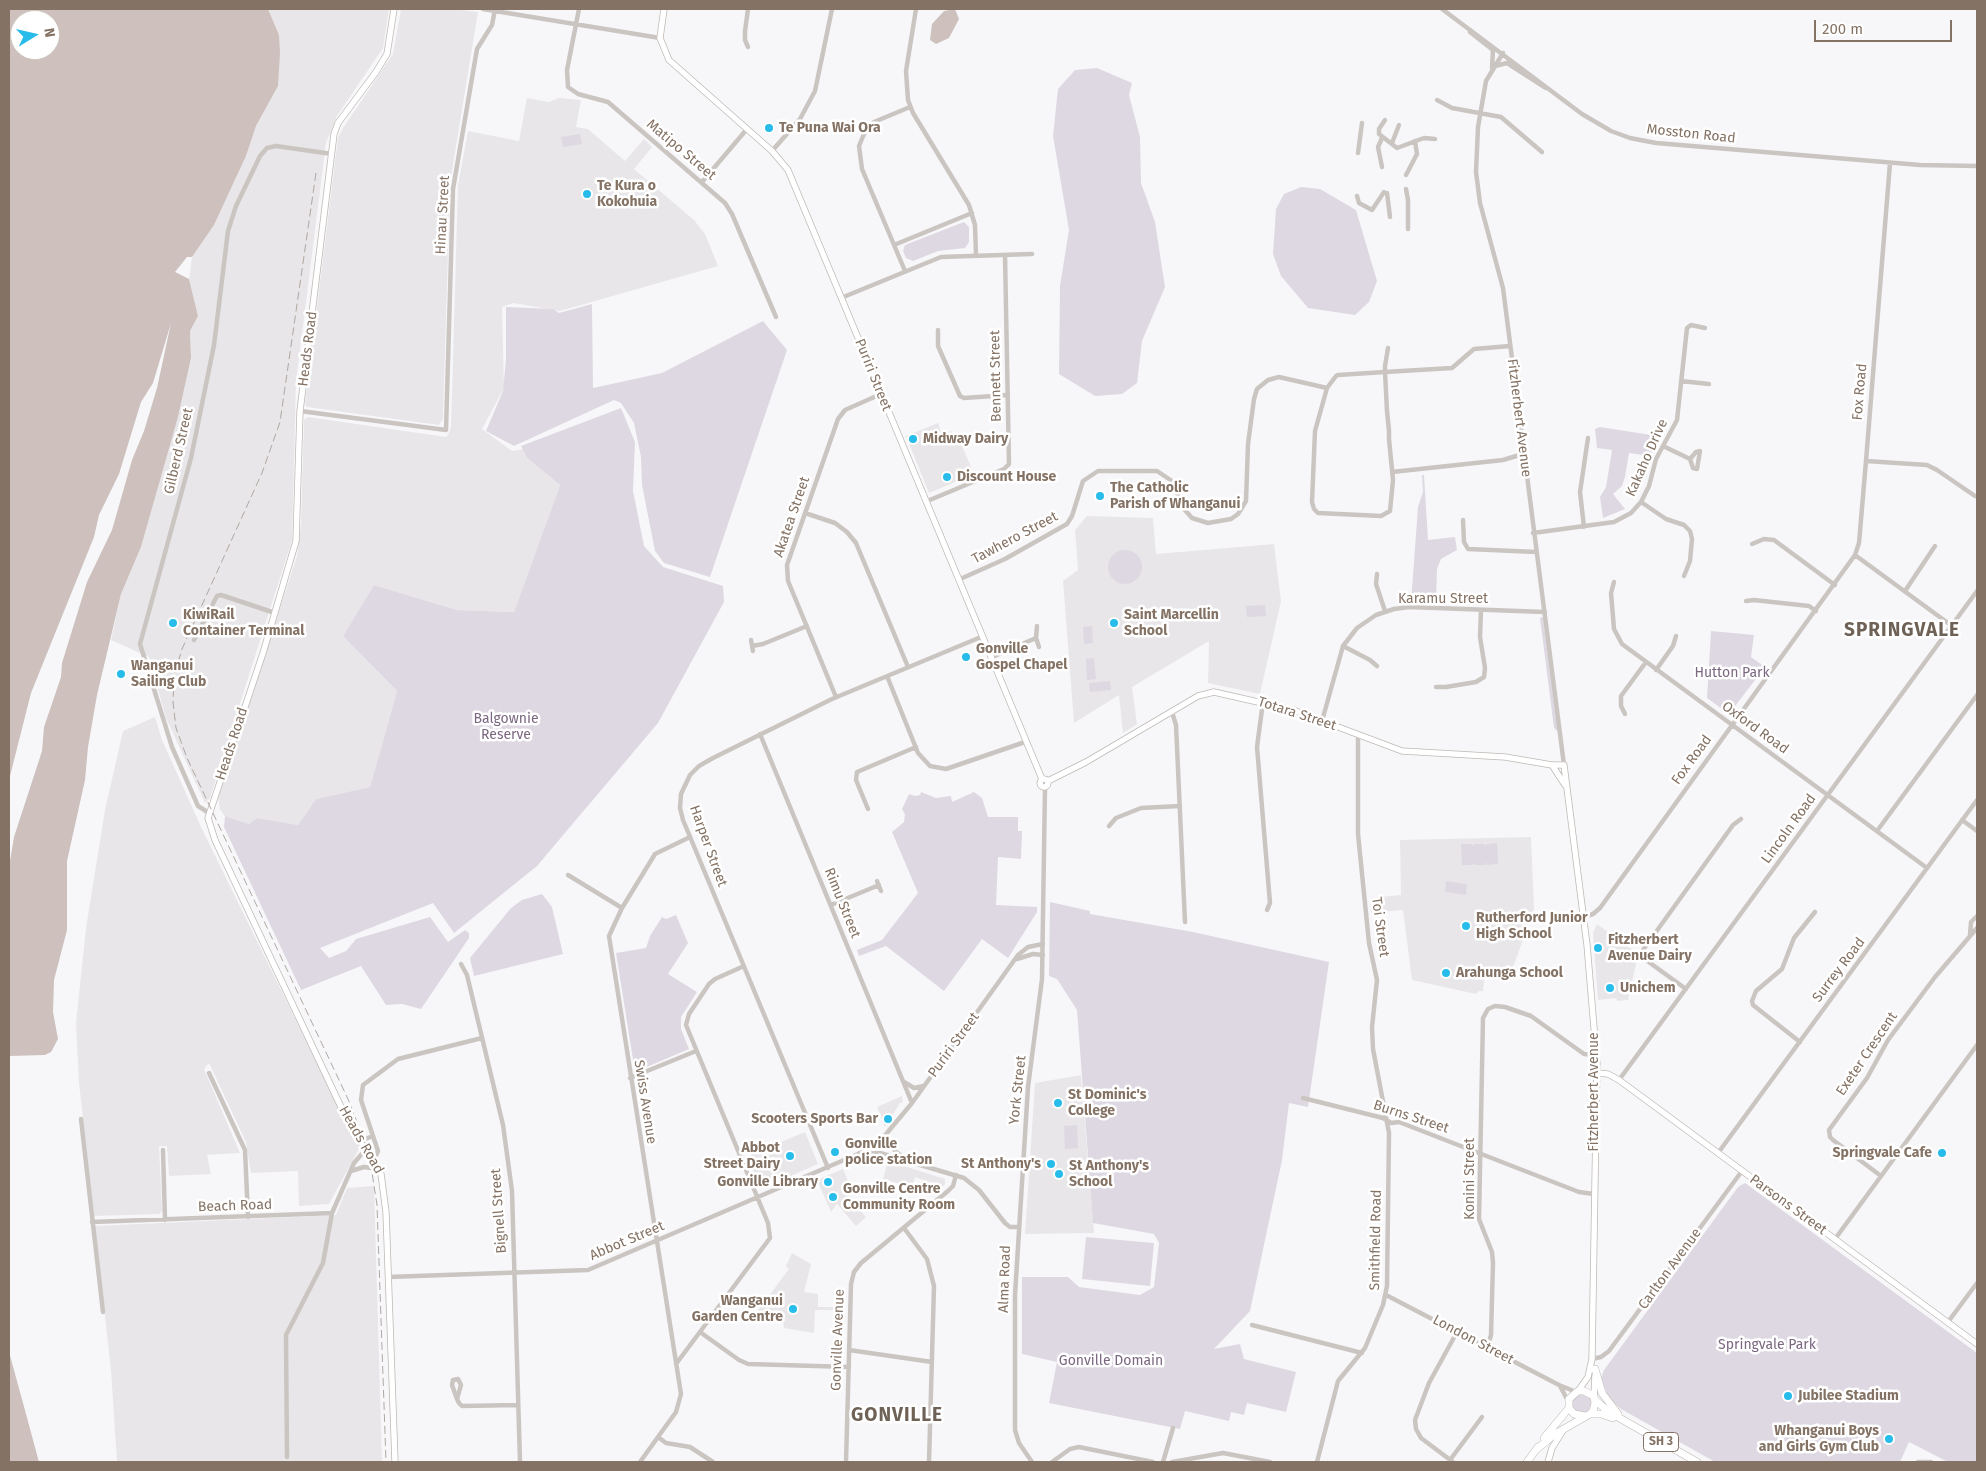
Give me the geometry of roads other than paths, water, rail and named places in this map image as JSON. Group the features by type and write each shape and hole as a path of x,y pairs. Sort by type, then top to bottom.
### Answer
{"highway":[{"path":"1595,1370 1602,1393 1625,1421"},
{"path":"1531,1461 1537,1449 1569,1406 1571,1395 1577,1391"},
{"name":"SH 3","path":"1577,1391 1588,1392 1609,1412 1697,1462"},
{"path":"1537,1449 1565,1428 1587,1415 1594,1408 1595,1398"},
{"name":"SH 3","path":"1569,1406 1574,1414 1601,1414 1625,1421"}],"main road":[{"name":"Heads Road","path":"394,9 387,54 338,123 332,154 300,411 296,541 275,613 209,813 209,825 350,1126 379,1169 385,1196 395,1462"},
{"path":"660,38 664,9"},
{"name":"Puriri Street","path":"660,38 663,51 672,64 772,151 788,170 1025,742 1045,782"},
{"name":"Totara Street","path":"1045,782 1086,762 1198,696 1210,692 1263,702 1322,721 1390,748 1408,753 1505,756 1552,766 1564,765"},
{"name":"Fitzherbert Avenue","path":"1564,765 1584,917 1596,1055 1592,1359 1588,1377 1577,1391"},
{"name":"Fitzherbert Avenue","path":"1552,766 1561,776 1567,791"},
{"name":"Parsons Street","path":"1596,1073 1608,1074 1619,1080 1977,1344"},
{"path":"1592,1359 1595,1370 1595,1398"},
{"path":"1548,1462 1554,1444 1565,1428"}],"street":[{"path":"483,9 660,38"},
{"path":"576,24 579,9"},
{"path":"748,9 744,31 748,47"},
{"path":"772,151 800,119 815,91 832,9"},
{"path":"916,9 905,78 910,106 972,212 975,225 976,255"},
{"name":"Mosston Road","path":"1442,9 1454,16 1582,114 1611,131 1630,138 1656,144 1890,162 1977,166"},
{"name":"Hinau Street","path":"300,411 446,430 454,189 477,49 490,28 495,10"},
{"path":"1454,16 1492,49 1494,55 1492,69"},
{"name":"Matipo Street","path":"576,24 567,70 568,87 578,94 596,97 608,102 729,207 776,318"},
{"name":"Fitzherbert Avenue","path":"1503,53 1486,81 1475,154 1477,185 1503,288 1564,765"},
{"path":"1492,69 1500,63 1507,63 1537,84 1550,89"},
{"path":"1437,100 1447,107 1504,119 1542,152"},
{"path":"905,271 862,169 859,146 864,134 874,122 910,106"},
{"path":"1385,120 1378,131 1382,138 1400,148 1415,141 1435,139"},
{"path":"1358,153 1362,123"},
{"path":"1392,143 1399,125"},
{"path":"702,182 747,129"},
{"path":"1379,164 1378,147 1382,138"},
{"path":"1406,175 1417,154 1415,141"},
{"name":"Gilberd Street","path":"209,813 198,806 172,748 140,644 190,458 214,345 228,231 236,206 260,156 267,148 276,146 332,154"},
{"name":"Fox Road","path":"1584,917 1593,914 1600,908 1855,555 1859,543 1890,162"},
{"path":"1406,189 1408,229"},
{"path":"1357,196 1359,203 1372,210 1385,192 1390,217"},
{"path":"894,245 972,212"},
{"name":"Bennett Street","path":"925,502 1007,467 1010,458 1005,254"},
{"path":"841,298 942,257 1032,254"},
{"name":"Kakaho Drive","path":"1534,533 1584,527 1619,520 1631,513 1641,502 1649,486 1656,459 1677,420 1686,328 1691,325 1704,328"},
{"path":"938,330 938,346 960,396 964,398 1008,395"},
{"path":"1388,348 1385,372 1392,472 1392,508 1386,515 1321,514 1316,511 1312,502 1314,434 1327,388 1338,375 1385,372 1454,367 1474,349 1510,346"},
{"name":"Tawhero Street","path":"958,580 1005,559 1067,524 1072,516 1083,481 1098,471 1157,471 1172,481 1184,509 1192,518 1208,523 1231,519 1238,514 1246,501 1248,444 1257,389 1268,380 1280,377 1327,388"},
{"path":"1681,381 1709,384"},
{"name":"Akatea Street","path":"836,697 788,580 786,570 788,558 838,419 845,410 881,394"},
{"path":"1584,527 1580,492 1588,438"},
{"path":"1663,446 1690,459"},
{"path":"1392,472 1503,460 1524,454"},
{"path":"1866,461 1926,465 1937,470 1974,496"},
{"path":"1641,502 1666,518 1684,524 1690,531 1692,539 1690,562 1684,576"},
{"path":"805,513 835,523 856,542 908,667"},
{"path":"1462,520 1464,542 1468,550 1536,552"},
{"path":"1752,544 1764,539 1774,540 1835,585"},
{"path":"1905,591 1935,546"},
{"path":"1855,555 1952,626"},
{"path":"1376,574 1376,584 1385,611"},
{"name":"Oxford Road","path":"1614,582 1611,593 1616,633 1622,644 1927,868"},
{"name":"Lincoln Road","path":"1619,1080 1977,591"},
{"path":"194,640 217,596 221,594 275,613"},
{"path":"1746,601 1754,600 1809,606 1816,611"},
{"name":"Karamu Street","path":"1322,721 1343,646 1357,628 1385,611 1409,607 1545,612"},
{"path":"1436,686 1446,688 1476,682 1484,677 1485,668 1480,637 1481,610"},
{"path":"752,646 763,644 807,626"},
{"path":"1037,626 1036,638 1039,647"},
{"path":"1656,670 1673,646 1676,636"},
{"name":"Harper Street","path":"828,1168 690,837 682,814 680,801 683,787 690,775 705,762 760,734 836,697 981,637"},
{"path":"990,658 1036,638"},
{"path":"1343,646 1370,660 1377,666"},
{"path":"1625,714 1621,706 1621,696 1646,662"},
{"path":"887,676 916,747 925,763 935,768 946,769 1025,742"},
{"path":"1877,831 1977,695"},
{"path":"1263,702 1257,747 1270,903 1267,910"},
{"path":"1172,712 1176,725 1185,922"},
{"name":"Rimu Street","path":"760,734 912,1103"},
{"name":"Toi Street","path":"1358,735 1358,834 1369,943 1377,980 1372,1026 1373,1049 1387,1121"},
{"path":"868,809 856,780 857,772 916,747"},
{"name":"Puriri Street","path":"1043,955 1045,782"},
{"name":"Surrey Road","path":"1718,1153 1977,800"},
{"path":"1109,826 1116,818 1140,808 1180,806"},
{"path":"1686,989 1646,960 1643,950 1733,825 1741,819"},
{"path":"1962,820 1977,831"},
{"name":"Swiss Avenue","path":"658,1437 680,1404 681,1394 608,941 610,931 622,908 655,854 690,837"},
{"path":"568,876 622,908"},
{"path":"831,905 878,883 881,891"},
{"path":"1800,1042 1753,1005 1752,1002 1756,992 1782,969 1794,938 1815,912"},
{"name":"Exeter Crescent","path":"1970,935 1972,918 1977,916"},
{"name":"Exeter Crescent","path":"1881,1176 1830,1137 1829,1130 1867,1078 1888,1040 1935,977 1977,928"},
{"name":"Puriri Street","path":"881,1140 892,1130 1023,949 1043,944"},
{"path":"1017,959 1033,954 1043,955"},
{"name":"York Street","path":"1018,1228 1028,1087 1043,955"},
{"name":"Bignell Street","path":"461,964 466,975 482,1038 504,1134 512,1191 520,1462"},
{"path":"676,1364 770,1238 768,1223 686,1025 689,1014 715,979 744,966"},
{"name":"Konini Street","path":"1487,1348 1490,1336 1493,1263 1492,1252 1479,1219 1484,1018 1488,1009 1495,1006 1505,1006 1531,1016 1584,1054 1596,1055"},
{"path":"374,1160 379,1154 361,1100 360,1091 368,1079 398,1058 482,1038"},
{"path":"1835,1239 1977,1045"},
{"path":"630,1078 696,1051"},
{"path":"208,1073 245,1150 248,1217"},
{"path":"903,1081 910,1087 924,1086"},
{"name":"Burns Street","path":"1303,1098 1391,1123 1399,1122 1579,1192 1594,1194"},
{"path":"81,1119 103,1312"},
{"name":"Smithfield Road","path":"1317,1462 1338,1381 1362,1354 1386,1295 1387,1121"},
{"name":"Puriri Street","path":"890,1142 892,1130"},
{"path":"360,1141 373,1136"},
{"path":"881,1140 890,1142 892,1148 886,1155 880,1153 876,1147 881,1140"},
{"name":"Abbot Street","path":"388,1277 588,1270 828,1168 858,1154 881,1140"},
{"name":"Alma Road","path":"892,1148 906,1160"},
{"path":"287,1457 286,1335 323,1263 332,1213 351,1170 366,1149"},
{"path":"163,1150 165,1220"},
{"name":"Abbot Street","path":"858,1154 880,1153"},
{"name":"Alma Road","path":"886,1155 956,1175 976,1186 1008,1226 1018,1228 1015,1288 1015,1430 1019,1443 1032,1462"},
{"path":"351,1170 364,1167 379,1169"},
{"name":"Carlton Avenue","path":"1592,1359 1605,1356 1610,1351 1742,1171"},
{"name":"Gonville Avenue","path":"846,1462 851,1284 854,1272 861,1263 951,1188 956,1175"},
{"name":"Beach Road","path":"92,1222 332,1213"},
{"path":"904,1228 927,1259 934,1286 929,1462"},
{"path":"1948,1322 1977,1283"},
{"name":"London Street","path":"1386,1295 1559,1385 1577,1391"},
{"path":"1252,1325 1362,1354"},
{"path":"700,1332 739,1360 748,1364 849,1367"},
{"path":"1457,1332 1429,1383 1415,1420 1416,1429 1421,1438 1452,1461 1482,1417"},
{"path":"849,1350 932,1362"},
{"path":"1559,1385 1565,1393 1569,1406"},
{"path":"457,1399 462,1406 466,1407 518,1404"},
{"path":"1163,1462 1173,1428"},
{"path":"640,1462 658,1437 666,1443 690,1447 713,1462"},
{"path":"1052,1462 1070,1449 1079,1447 1152,1462"},
{"path":"1172,1462 1223,1452 1270,1462"},
{"path":"1918,1462 1932,1462"}],"railway":[{"path":"316,173 280,422 262,473 182,649 174,676 173,702 176,728 187,758 348,1099 369,1153 377,1205 386,1462"}],"place":[{"name":"Te Puna Wai Ora","path":"769,128"},
{"name":"Te Kura o Kokohuia","path":"587,194"},
{"name":"Midway Dairy","path":"913,439"},
{"name":"Discount House","path":"947,477"},
{"name":"The Catholic Parish of Whanganui","path":"1100,496"},
{"name":"KiwiRail Container Terminal","path":"173,623"},
{"name":"Saint Marcellin School","path":"1114,623"},
{"name":"Gonville Gospel Chapel","path":"966,657"},
{"name":"Wanganui Sailing Club","path":"121,674"},
{"name":"Rutherford Junior High School","path":"1466,926"},
{"name":"Fitzherbert Avenue Dairy","path":"1598,948"},
{"name":"Arahunga School","path":"1446,973"},
{"name":"Unichem","path":"1610,988"},
{"name":"St Dominic's College","path":"1058,1103"},
{"name":"Scooters Sports Bar","path":"888,1119"},
{"name":"Gonville police station","path":"835,1152"},
{"name":"Springvale Cafe","path":"1942,1153"},
{"name":"Abbot Street Dairy","path":"790,1156"},
{"name":"St Anthony's","path":"1051,1164"},
{"name":"St Anthony's School","path":"1059,1174"},
{"name":"Gonville Library","path":"828,1182"},
{"name":"Gonville Centre Community Room","path":"833,1197"},
{"name":"Wanganui Garden Centre","path":"793,1309"},
{"name":"Jubilee Stadium","path":"1788,1396"},
{"name":"Whanganui Boys and Girls Gym Club","path":"1889,1439"}],"district":[{"name":"SPRINGVALE","path":"1902,631"},
{"name":"GONVILLE","path":"897,1416"}],"park label":[{"name":"Hutton Park","path":"1732,673"},
{"name":"Balgownie Reserve","path":"506,728"},
{"name":"Springvale Park","path":"1767,1345"},
{"name":"Gonville Domain","path":"1111,1361"}]}
